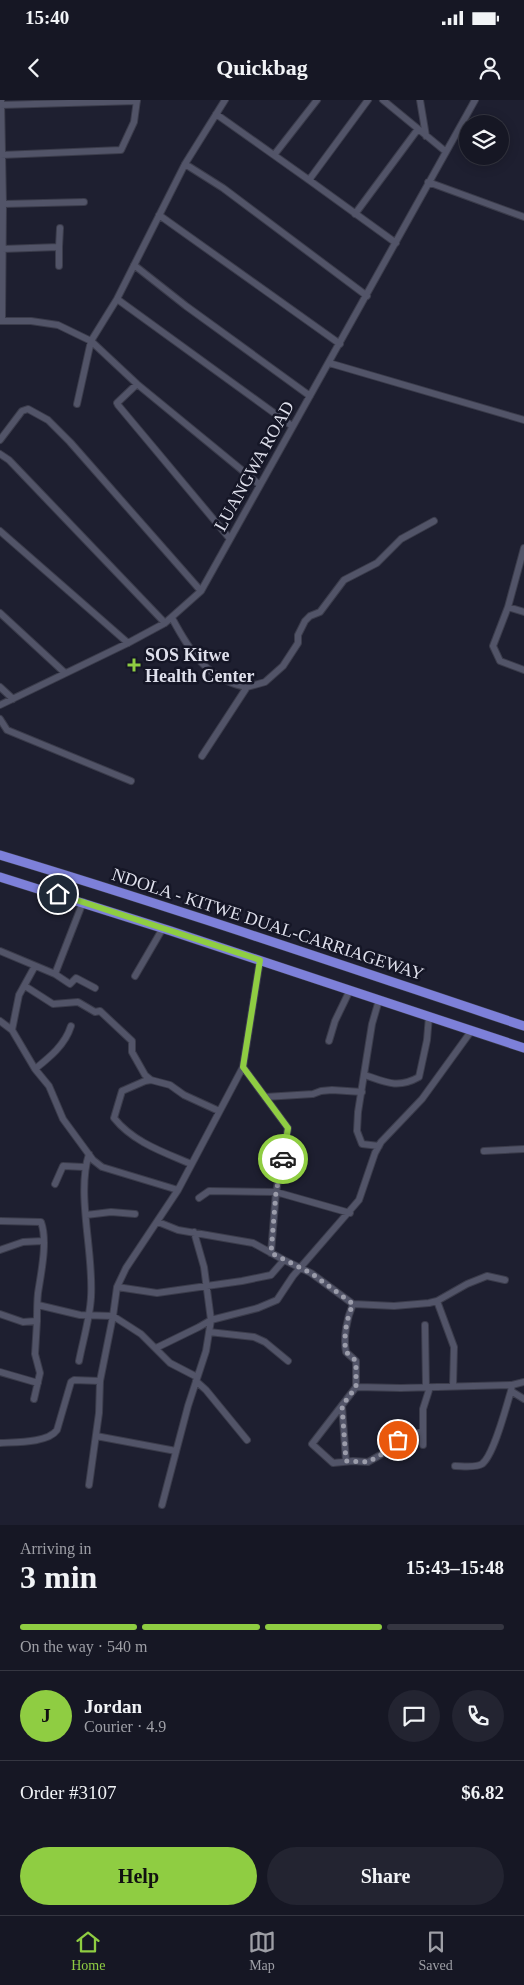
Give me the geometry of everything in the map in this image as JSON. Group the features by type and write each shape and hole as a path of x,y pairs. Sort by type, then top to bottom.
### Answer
{"highway":[{"name":"NDOLA - KITWE DUAL-CARRIAGEWAY","path":"0,855 85,880 524,1026"},
{"name":"NDOLA - KITWE DUAL-CARRIAGEWAY","path":"0,877 163,928 524,1048"}],"street":[{"path":"1,154 121,150 131,133 137,100 1,103 0,122 1,174 3,204 1,223 1,321 30,321 58,325 91,341 137,384 260,485"},
{"path":"77,404 91,341 118,299 185,164 226,100"},
{"path":"274,155 317,100"},
{"path":"309,180 368,100"},
{"path":"383,100 445,151"},
{"path":"420,100 426,136"},
{"name":"LUANGWA ROAD","path":"0,706 165,623 201,591 475,100"},
{"path":"216,114 396,244"},
{"path":"355,214 418,129"},
{"path":"185,164 223,188 367,296"},
{"path":"428,182 524,217"},
{"path":"3,204 84,202"},
{"path":"159,215 340,344"},
{"path":"59,266 60,228"},
{"path":"2,249 60,247"},
{"path":"134,265 186,306 310,396"},
{"path":"118,299 292,426"},
{"path":"329,363 524,420"},
{"path":"137,384 118,405 230,539"},
{"path":"0,440 22,411 28,409 48,420 70,442 201,591"},
{"path":"0,454 9,460 165,623"},
{"path":"172,618 185,642 203,666 226,681 247,687 265,682 283,666 298,643 298,635 306,620 320,612 344,580 377,563 401,539 434,521"},
{"path":"0,531 128,643"},
{"path":"524,548 508,607 493,646 500,661 524,670"},
{"path":"508,607 524,612"},
{"path":"0,613 65,673"},
{"path":"0,687 13,699"},
{"path":"202,756 247,687"},
{"path":"0,719 7,730 131,781"},
{"path":"55,974 83,902"},
{"path":"134,976 163,928"},
{"path":"0,951 55,974 70,984 76,978 94,988"},
{"path":"89,1485 96,1436 100,1381 117,1288 126,1268 178,1190 243,1067 260,960"},
{"path":"12,1030 19,995 36,966"},
{"path":"25,986 53,1004 78,1002 95,1012 100,1011 132,1040 132,1052 145,1075 152,1080 170,1085 184,1095 219,1111"},
{"path":"329,1041 335,1021 350,990"},
{"path":"379,1000 372,1024 358,1112 357,1131 358,1140 365,1145 379,1146"},
{"path":"365,1075 392,1085 419,1077 427,1040 429,1016"},
{"path":"0,1021 12,1030 35,1070 49,1086 63,1119 93,1160 102,1167 178,1190"},
{"path":"35,1070 56,1052 68,1036 72,1026"},
{"path":"156,1348 211,1320 271,1303 279,1297 301,1267 350,1213 363,1193 375,1153 379,1146 390,1131 410,1114 472,1030"},
{"path":"243,1067 288,1128 276,1192 271,1253"},
{"path":"152,1080 145,1081 122,1092 114,1118 134,1137 192,1164"},
{"path":"265,1097 313,1094 332,1090 362,1092"},
{"path":"484,1151 524,1149"},
{"path":"78,1361 91,1297 84,1167 89,1154"},
{"path":"55,1184 63,1166 84,1167"},
{"path":"199,1198 209,1191 276,1192 350,1213"},
{"path":"86,1215 111,1212 135,1214"},
{"path":"0,1221 41,1222 43,1269 38,1294 35,1354 40,1373 34,1399"},
{"path":"158,1222 178,1230 248,1241 301,1267 353,1304 394,1306 437,1301 467,1284 487,1276 505,1280"},
{"path":"162,1505 206,1351 211,1320 202,1259 194,1232"},
{"path":"0,1250 23,1242 42,1241"},
{"path":"117,1288 157,1293 271,1275 284,1260"},
{"path":"437,1301 454,1347 453,1386"},
{"path":"353,1304 349,1312 345,1343 346,1352 356,1361 356,1387 312,1444 333,1463 346,1461 368,1462 389,1450 401,1438 423,1431"},
{"path":"38,1305 80,1315 113,1316 141,1334 170,1363 197,1379 247,1440"},
{"path":"0,1314 23,1322 37,1321"},
{"path":"423,1445 423,1409 428,1387 425,1325"},
{"path":"209,1332 254,1337 265,1342 288,1361"},
{"path":"0,1372 38,1383"},
{"path":"0,1443 45,1438 54,1434 57,1430 71,1382 74,1380 100,1381"},
{"path":"356,1387 453,1386 511,1388 524,1382"},
{"path":"511,1388 524,1399"},
{"path":"455,1466 478,1465 486,1460 498,1434 511,1388"},
{"path":"342,1406 346,1461"},
{"path":"96,1436 176,1452"}],"way so far":[{"path":"283,1159 276,1192 271,1253 311,1273 353,1304 349,1312 345,1343 347,1354 356,1361 356,1387 342,1406 346,1461 368,1462 389,1450 398,1440"}],"place":[{"name":"SOS Kitwe Health Center","path":"134,665"}],"route":[{"path":"58,894 260,960 243,1067 288,1128 283,1159"}]}
